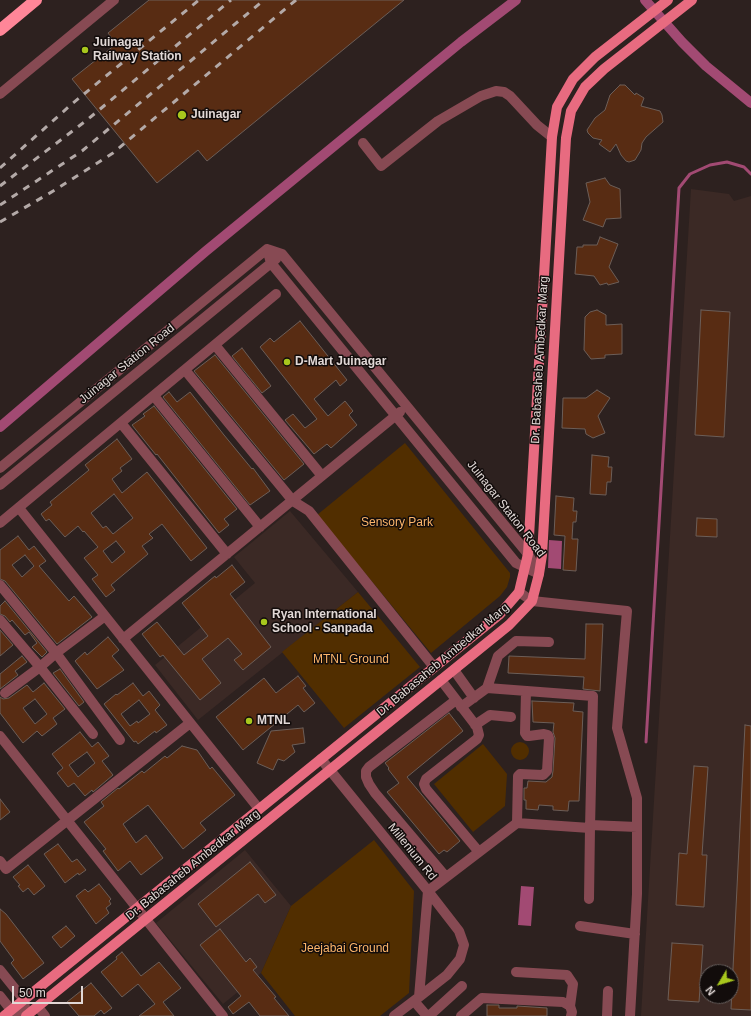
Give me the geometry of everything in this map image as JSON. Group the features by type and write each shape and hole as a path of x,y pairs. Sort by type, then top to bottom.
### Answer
{"highway":[{"path":"0,30 36,0"}],"main road":[{"name":"Dr. Babasaheb Ambedkar Marg","path":"7,1013 500,614 519,592 528,554 552,137 556,107 573,78 595,57 668,0"},
{"name":"Dr. Babasaheb Ambedkar Marg","path":"26,1016 38,1008 509,625 532,601 539,574 542,547 566,138 571,111 585,87 604,69 692,0"},
{"path":"541,325 555,326"}],"street":[{"path":"0,94 114,0"},
{"path":"363,143 381,166 438,121 481,96 496,92 504,92 510,96 537,125 552,137"},
{"path":"267,249 282,254"},
{"name":"Juinagar Station Road","path":"0,468 267,249 271,263 516,563 539,574"},
{"name":"Juinagar Station Road","path":"0,485 282,254 528,554 539,574"},
{"path":"0,523 276,294"},
{"path":"215,346 322,476"},
{"path":"185,370 293,501 309,511 434,667"},
{"path":"154,396 260,527"},
{"path":"123,639 407,406"},
{"path":"121,423 227,554"},
{"path":"19,508 259,809"},
{"path":"0,585 56,653 120,740"},
{"path":"519,592 532,601 627,611 617,728 637,798 637,894 630,1016"},
{"path":"5,693 105,616"},
{"path":"0,620 40,667 93,734"},
{"path":"446,877 369,784 366,777 366,772 369,767 459,703 474,698 487,688 498,656 516,641 549,642"},
{"path":"454,670 474,698"},
{"path":"441,680 479,732 477,738 426,779 424,784 426,789 479,852"},
{"path":"487,688 593,696 589,899"},
{"path":"517,823 518,776 520,774 543,775 547,771 548,735 529,736 525,733 526,691"},
{"path":"475,725 490,715 511,717"},
{"path":"0,861 6,868 190,723"},
{"path":"0,736 223,1016"},
{"name":"Millenium Rd","path":"321,759 329,771 428,891 416,999"},
{"path":"394,1016 447,975 460,959 464,945 459,931 428,891 446,877 517,823 637,827"},
{"path":"580,926 635,934"},
{"path":"0,970 24,1000 26,1016 7,1013 0,996"},
{"path":"516,972 567,975 573,984 570,1011"},
{"path":"416,999 428,1016 462,986"},
{"path":"607,1016 608,991"},
{"path":"465,1014 482,998 563,1002 570,1011"},
{"path":"38,1008 45,1016"}],"shaded area":[{"path":"691,189 729,194 734,201 751,196 751,1016 641,1016"},
{"name":"Ryan International School - Sanpada","path":"290,511 358,592 198,720 155,665 255,583 234,557"},
{"path":"549,540 562,541 561,569 548,568"},
{"path":"245,850 291,906 261,973 223,1004 156,923"},
{"path":"521,886 534,887 531,926 518,925"}],"green space":[{"name":"Sensory Park","path":"405,443 510,573 507,587 500,596 431,653 317,515"},
{"name":"MTNL Ground","path":"358,592 420,667 344,728 282,652"},
{"path":"516,742 524,742 529,747 527,758 524,760 516,760 511,755 511,747"},
{"path":"483,744 507,774 505,806 473,832 434,784"},
{"name":"Jeejabai Ground","path":"374,840 414,891 409,993 380,1016 295,1016 261,973 291,906"}],"building":[{"name":"Juinagar","path":"149,0 404,0 207,161 198,150 157,183 72,79 116,44 108,33"},
{"path":"620,85 625,85 635,95 636,93 644,98 641,106 660,111 663,122 646,137 635,160 629,162 626,161 621,155 616,144 610,152 599,144 602,140 593,138 587,130 595,118 605,110 610,95"},
{"path":"605,178 610,185 620,189 621,218 606,219 603,227 583,220 590,202 586,183"},
{"path":"600,237 618,244 609,267 619,282 608,285 607,283 600,285 594,276 575,274 577,247 583,247 583,245 597,245"},
{"path":"597,310 606,315 606,325 622,324 622,354 605,355 605,358 591,359 584,350 585,317 590,312"},
{"path":"701,310 730,312 724,437 695,435"},
{"path":"300,321 347,380 340,386 336,380 314,399 328,416 345,401 353,411 349,415 357,425 331,448 327,444 314,454 285,420 293,414 305,428 317,419 260,347 270,338 274,342"},
{"path":"242,348 271,386 262,393 232,356"},
{"path":"215,355 304,464 284,480 194,371"},
{"path":"597,390 610,398 598,416 605,433 593,438 586,434 585,429 562,428 563,398 586,398"},
{"path":"169,392 177,402 190,392 252,469 253,468 270,491 250,505 163,397"},
{"path":"154,406 237,509 224,519 229,525 219,533 157,454 156,455 132,425 145,416 143,414"},
{"path":"117,439 132,459 120,468 122,471 112,479 122,493 147,472 207,548 191,561 162,524 149,534 153,538 142,546 148,554 111,585 115,590 106,597 92,579 98,575 84,558 98,547 78,526 65,537 49,519 46,521 41,514 52,505 50,502 89,470 85,465","holes":["114,494 133,518 113,534 106,526 103,528 91,513","116,541 125,552 112,563 103,551"]},
{"path":"592,455 609,457 608,467 612,467 611,482 607,482 606,495 590,494"},
{"path":"556,496 574,498 573,511 577,511 576,522 573,522 572,539 578,539 576,571 563,570 565,536 554,535"},
{"path":"697,518 717,519 717,537 696,536"},
{"path":"18,536 29,550 34,546 46,561 39,566 69,601 74,596 92,617 57,644 5,581 0,579 0,550","holes":["25,555 34,566 22,577 12,565"]},
{"path":"232,565 245,582 230,594 271,647 243,670 234,660 242,654 228,638 202,659 221,683 200,700 163,655 160,657 142,634 157,622 184,655 208,636 182,603 215,576 216,578"},
{"path":"5,601 47,652 42,657 32,647 37,643 29,632 25,635 12,620 10,622 5,616 0,614 0,606"},
{"path":"586,624 603,624 600,691 583,689 584,677 508,673 509,656 585,659"},
{"path":"0,630 13,645 0,656"},
{"path":"108,637 119,650 112,656 124,670 97,689 75,661 85,652 87,655"},
{"path":"22,656 27,662 15,671 18,675 0,689 0,674"},
{"path":"60,669 84,702 79,706 53,673"},
{"name":"MTNL","path":"298,676 306,686 303,688 315,703 304,712 298,705 243,750 216,717 264,678 276,693"},
{"path":"44,683 65,709 53,718 57,724 42,736 37,731 23,743 0,713 0,697 3,699 9,698 27,685 33,692","holes":["35,699 47,714 35,724 23,708"]},
{"path":"133,683 143,696 149,691 160,705 155,710 167,725 156,733 155,731 138,744 136,741 134,742 104,704 116,694 117,695","holes":["139,700 150,714 138,723 137,721 130,726 121,714"]},
{"path":"532,701 574,703 573,711 583,712 579,801 569,801 568,811 553,810 553,806 539,805 538,810 526,809 524,788 527,788 528,781 546,782 552,777 555,738 553,732 554,723 533,722"},
{"path":"449,713 463,731 407,777 460,841 447,852 444,850 439,854 387,792 399,783 385,763"},
{"path":"745,725 751,726 751,1010 731,1009 731,1004 739,1004 739,964 733,964"},
{"path":"303,728 305,743 292,745 295,752 284,761 278,759 273,770 257,763 271,731"},
{"path":"80,732 92,747 98,742 109,756 102,761 113,775 93,792 92,790 85,796 74,783 68,787 57,773 63,768 52,754","holes":["87,752 95,763 78,777 69,765"]},
{"path":"182,746 197,750 210,769 212,767 235,795 200,823 206,830 183,849 148,805 123,824 136,843 146,835 163,858 141,875 130,861 118,871 103,851 106,849 84,822 104,806 101,802 118,788 119,789 142,771 144,773 165,756 167,758"},
{"path":"694,766 708,767 702,855 707,855 704,907 676,905 679,853 687,854"},
{"path":"0,799 10,812 0,820"},
{"path":"58,844 72,862 77,859 86,870 79,875 78,873 65,883 44,854"},
{"path":"250,862 276,895 265,903 258,894 216,927 198,904"},
{"path":"28,865 45,886 34,895 28,888 23,892 18,886 20,885 13,877"},
{"path":"99,884 111,899 109,901 111,904 106,908 109,913 96,924 76,896 85,889 88,892"},
{"path":"0,909 6,914 44,963 23,979 11,963 14,960 0,941"},
{"path":"66,926 75,936 61,948 52,937"},
{"path":"220,929 246,962 250,958 257,967 253,970 276,997 274,998 289,1016 260,1016 249,1002 233,1014 228,1007 241,996 200,945"},
{"path":"672,943 703,945 702,964 699,964 699,1002 668,1000"},
{"path":"122,952 141,976 159,962 181,988 163,1002 174,1016 139,1016 155,1004 138,984 122,997 101,972 117,959 116,957"},
{"path":"91,983 112,1008 104,1014 101,1010 94,1016 79,1016 67,1002"},
{"path":"487,1005 499,1005 499,1008 517,1008 517,1006 547,1008 547,1016 487,1016"}],"waterway":[{"path":"0,427 206,251 461,42 516,0"},
{"path":"645,0 682,42 706,66 751,103"},
{"path":"646,742 679,188 690,174 710,165 727,162 744,167 751,174"}],"railway":[{"path":"0,168 73,103 199,0"},
{"path":"0,186 87,120 231,0"},
{"path":"0,205 82,151 264,0"},
{"path":"0,222 55,190 113,153 296,0"}],"place":[{"name":"Juinagar Railway Station","path":"85,50"},
{"name":"Juinagar","path":"182,115"},
{"name":"D-Mart Juinagar","path":"287,362"},
{"name":"Ryan International School - Sanpada","path":"264,622"},
{"name":"MTNL","path":"249,721"}]}
